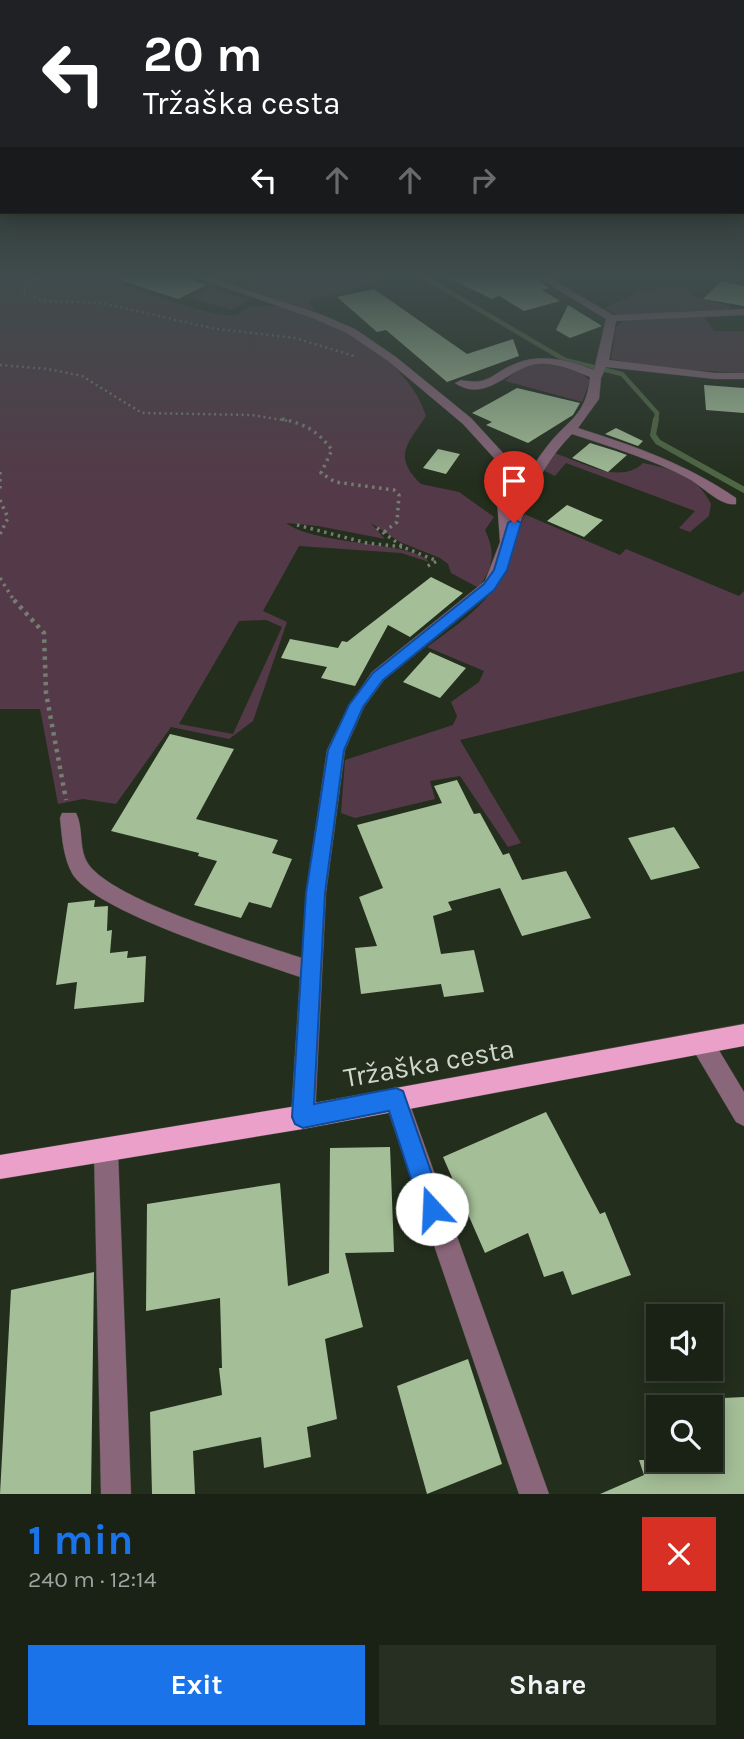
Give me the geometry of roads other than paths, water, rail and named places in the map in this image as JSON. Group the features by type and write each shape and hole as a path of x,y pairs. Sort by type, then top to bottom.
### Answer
{"main road":[{"name":"Tržaška cesta","path":"0,1167 303,1117 703,1045 744,1035"}],"street":[{"path":"373,346 467,421 500,457 506,544"},
{"path":"303,1117 316,893 336,750 356,705 378,676 489,587 500,570 506,544 537,471 552,448 570,430 593,399 605,346"},
{"path":"461,383 477,388 488,387 520,365 542,360 600,369 744,376"},
{"path":"570,430 672,464 704,479 731,501"},
{"path":"69,818 72,843 81,871 95,884 155,914 311,971"},
{"path":"703,1045 744,1114"},
{"path":"396,1099 534,1494"},
{"path":"106,1151 116,1494"}],"waterway":[{"path":"541,346 565,360 622,374 657,413 656,421"},
{"path":"656,419 653,435 658,442 744,490"}]}
